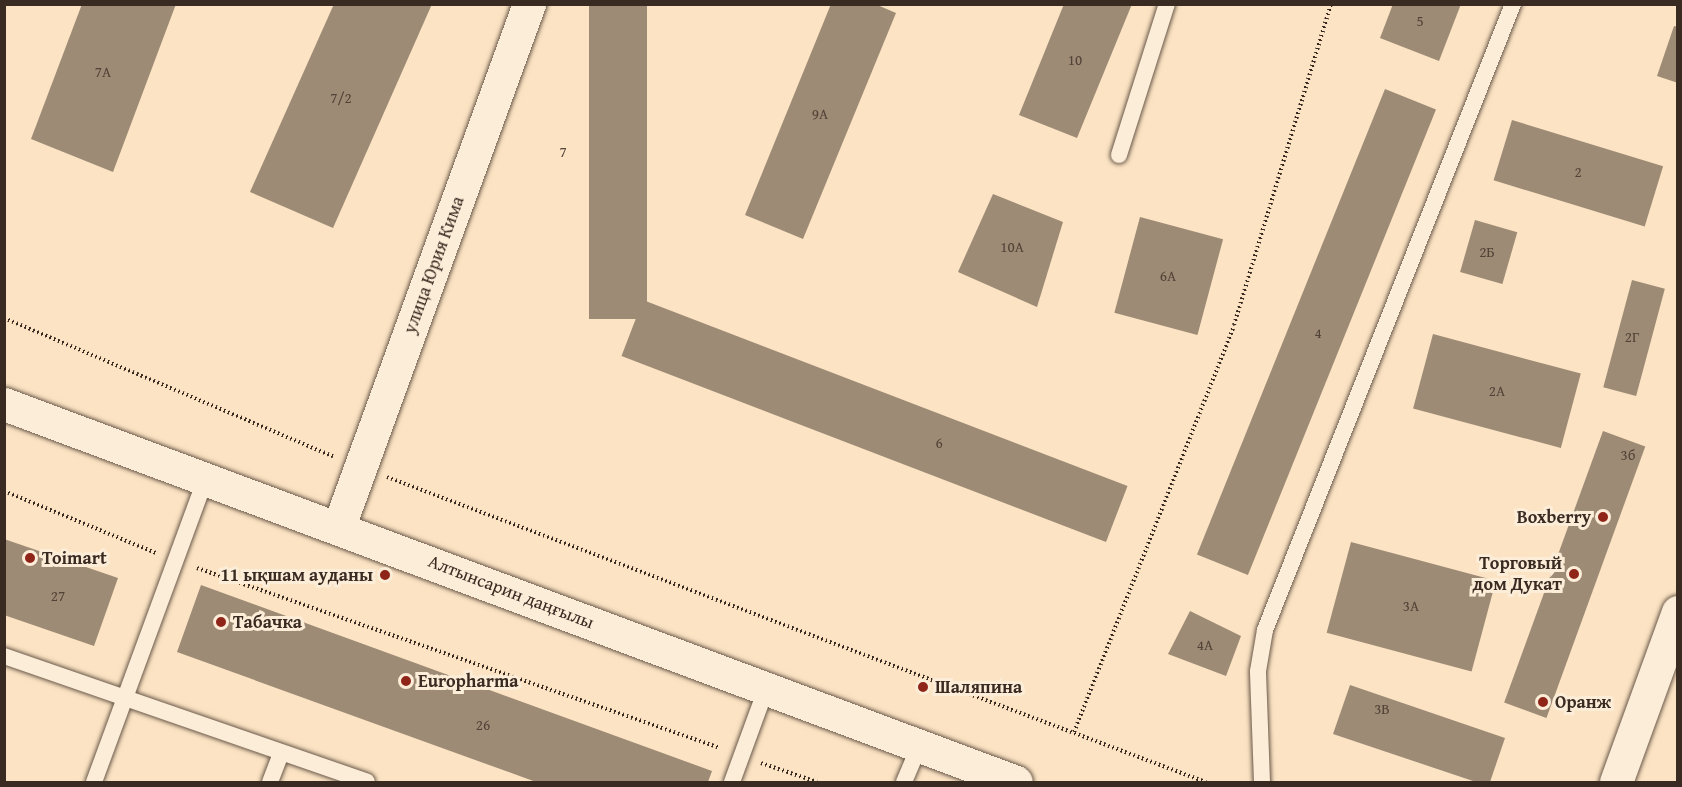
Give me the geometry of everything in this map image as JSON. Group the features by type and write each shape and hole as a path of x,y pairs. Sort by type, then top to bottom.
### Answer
{"main road":[{"name":"улица Юрия Кима","path":"339,526 529,4"},
{"name":"Алтынсарин даңғылы","path":"4,404 339,526 1016,783"},
{"path":"1616,783 1677,612"}],"lane":[{"path":"1119,155 1167,4"},
{"path":"1262,783 1258,671 1265,630 1513,4"},
{"path":"94,783 207,477"},
{"path":"4,656 367,783"},
{"path":"732,783 766,689"},
{"path":"904,783 919,747"},
{"path":"270,783 281,753"}],"path":[{"path":"1074,732 1234,325 1331,4"},
{"path":"4,318 359,467 1206,783"},
{"path":"4,491 176,561 817,783"}],"building":[{"path":"82,4 176,4 113,172 31,139"},
{"path":"334,4 432,4 333,228 250,192"},
{"path":"589,4 647,4 647,319 589,319"},
{"path":"831,4 875,4 896,13 803,239 745,215"},
{"path":"1064,4 1132,4 1077,138 1019,115"},
{"path":"1393,4 1461,4 1439,61 1380,38"},
{"path":"1674,26 1678,27 1678,83 1657,76"},
{"path":"1385,89 1436,110 1248,575 1197,554"},
{"path":"1512,120 1663,166 1645,226 1494,180"},
{"path":"993,194 1063,222 1037,307 958,272"},
{"path":"1140,217 1223,239 1197,335 1114,313"},
{"path":"1475,220 1517,232 1502,284 1460,272"},
{"path":"1632,280 1665,289 1636,396 1603,387"},
{"path":"643,300 1128,486 1106,542 621,356"},
{"path":"1433,334 1581,374 1561,448 1413,408"},
{"name":"Торговый дом Дукат","path":"1603,431 1645,446 1546,718 1504,703"},
{"path":"4,539 118,578 94,646 4,615"},
{"path":"1351,542 1496,581 1472,672 1327,633"},
{"path":"201,585 712,771 708,782 536,782 177,652"},
{"path":"1190,611 1241,636 1226,676 1168,654"},
{"path":"1350,685 1505,738 1490,782 1476,782 1333,734"}],"place":[{"name":"Boxberry","path":"1603,517"},
{"name":"Toimart","path":"30,558"},
{"name":"Торговый дом Дукат","path":"1574,574"},
{"name":"11 ықшам ауданы","path":"385,575"},
{"name":"Табачка","path":"221,622"},
{"name":"Europharma","path":"406,681"},
{"name":"Шаляпина","path":"923,687"},
{"name":"Оранж","path":"1543,702"}]}
